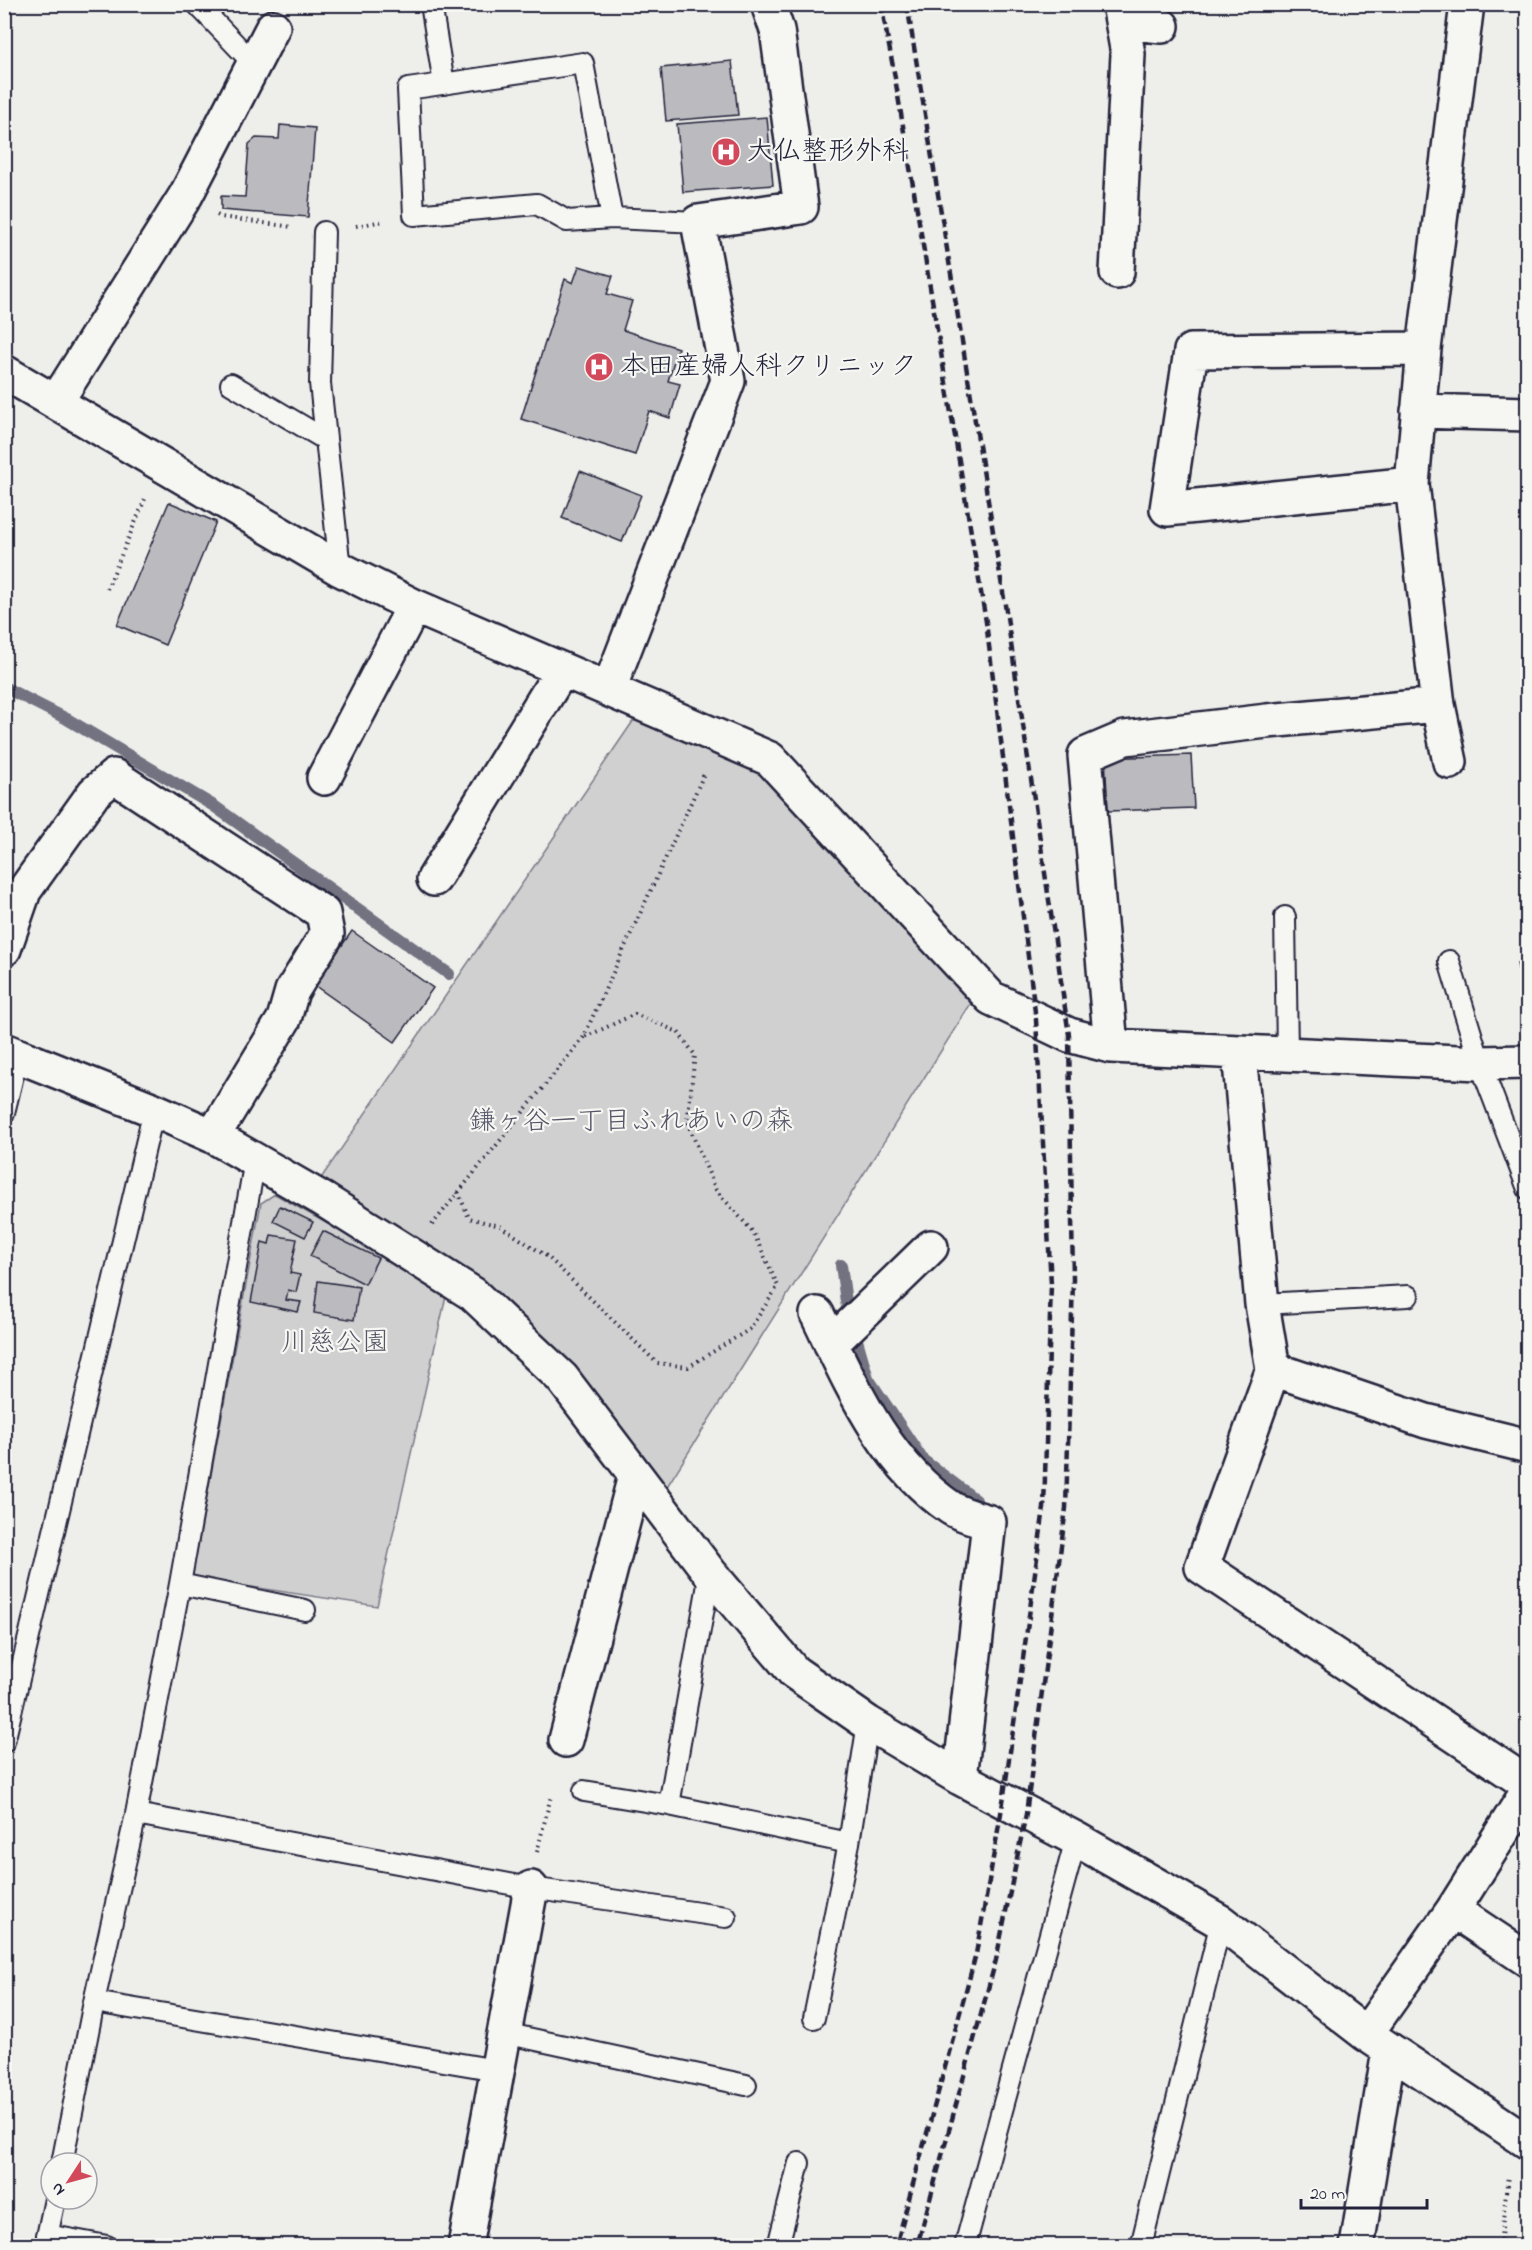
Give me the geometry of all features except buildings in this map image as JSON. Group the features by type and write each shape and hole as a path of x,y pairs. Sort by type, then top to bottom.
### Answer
{"street":[{"path":"609,689 728,381 698,222 801,207 777,30 768,4"},
{"path":"1450,762 1438,705 1412,484 1424,349 1467,4"},
{"path":"1117,272 1128,54 1121,13 1162,26"},
{"path":"56,402 186,195 273,27"},
{"path":"1412,484 1167,509 1191,351 1424,349"},
{"path":"4,372 340,569 414,606 770,759 991,998 1069,1035 1111,1046 1480,1063 1527,1062"},
{"path":"1418,411 1527,414"},
{"path":"324,778 414,606"},
{"path":"434,879 562,670"},
{"path":"1111,1046 1085,755 1125,738 1267,721 1438,705"},
{"path":"4,949 24,891 94,793 114,776 323,912 327,934 292,991 284,1019 213,1136"},
{"path":"1239,1052 1262,1304 1273,1370 1202,1567 1527,1784"},
{"path":"11,1053 213,1136 324,1200 473,1294 562,1378 710,1573 794,1672 868,1723 960,1778 1076,1839 1221,1922 1377,2042 1520,2137"},
{"path":"831,1344 932,1247"},
{"path":"817,1314 866,1412 892,1452 921,1483 952,1509 989,1522 960,1778"},
{"path":"1273,1370 1426,1421 1527,1446"},
{"path":"566,1740 635,1476"},
{"path":"1357,2246 1377,2042 1453,1910 1527,1791"},
{"path":"465,2246 531,1888"},
{"path":"1453,1910 1527,1960"}],"lane":[{"path":"198,4 253,63"},
{"path":"431,4 444,84"},
{"path":"612,218 583,63 408,89 414,215 537,204 567,221 612,218 698,222"},
{"path":"324,232 320,383 340,569"},
{"path":"231,384 326,440"},
{"path":"1285,917 1287,1053"},
{"path":"1449,962 1480,1063 1527,1189"},
{"path":"4,1113 11,1053"},
{"path":"4,1742 154,1110"},
{"path":"64,2151 94,2002 136,1814 180,1584 255,1160"},
{"path":"1262,1304 1408,1296"},
{"path":"669,1805 710,1573"},
{"path":"180,1584 305,1610"},
{"path":"814,2018 849,1843 868,1723"},
{"path":"584,1791 669,1805 849,1843"},
{"path":"136,1814 531,1888 726,1917"},
{"path":"965,2246 1076,1839"},
{"path":"1141,2246 1221,1922"},
{"path":"94,2002 497,2070"},
{"path":"504,2033 746,2085"},
{"path":"778,2246 799,2163"},
{"path":"52,2211 46,2240 106,2246"}],"path":[{"path":"107,589 160,462"},
{"path":"409,1253 583,1038 721,738"},
{"path":"458,1192 469,1218 500,1226 548,1257 657,1363 688,1367 750,1329 777,1286 753,1232 716,1190 687,1122 694,1055 678,1032 634,1014 583,1038"},
{"path":"531,1888 531,1878 566,1740"},
{"path":"1500,2246 1520,2137"}],"green space":[{"name":"鎌ヶ谷一丁目ふれあいの森","path":"638,714 759,768 973,1000 663,1493 593,1399 315,1187"},
{"name":"川慈公園","path":"275,1194 447,1292 377,1606 192,1578 261,1203"}],"waterway":[{"path":"4,687 67,719 214,806 449,974"},
{"path":"841,1265 846,1302 868,1378 923,1460 976,1500"}],"railway":[{"path":"881,4 986,622 1036,1020 1051,1284 1044,1508 1003,1802 976,1954 896,2246"},
{"path":"907,4 1007,617 1069,1035 1073,1280 1066,1508 1026,1814 996,1960 917,2246"}],"place":[{"name":"大仏整形外科","path":"726,152"},
{"name":"本田産婦人科クリニック","path":"599,367"}]}
